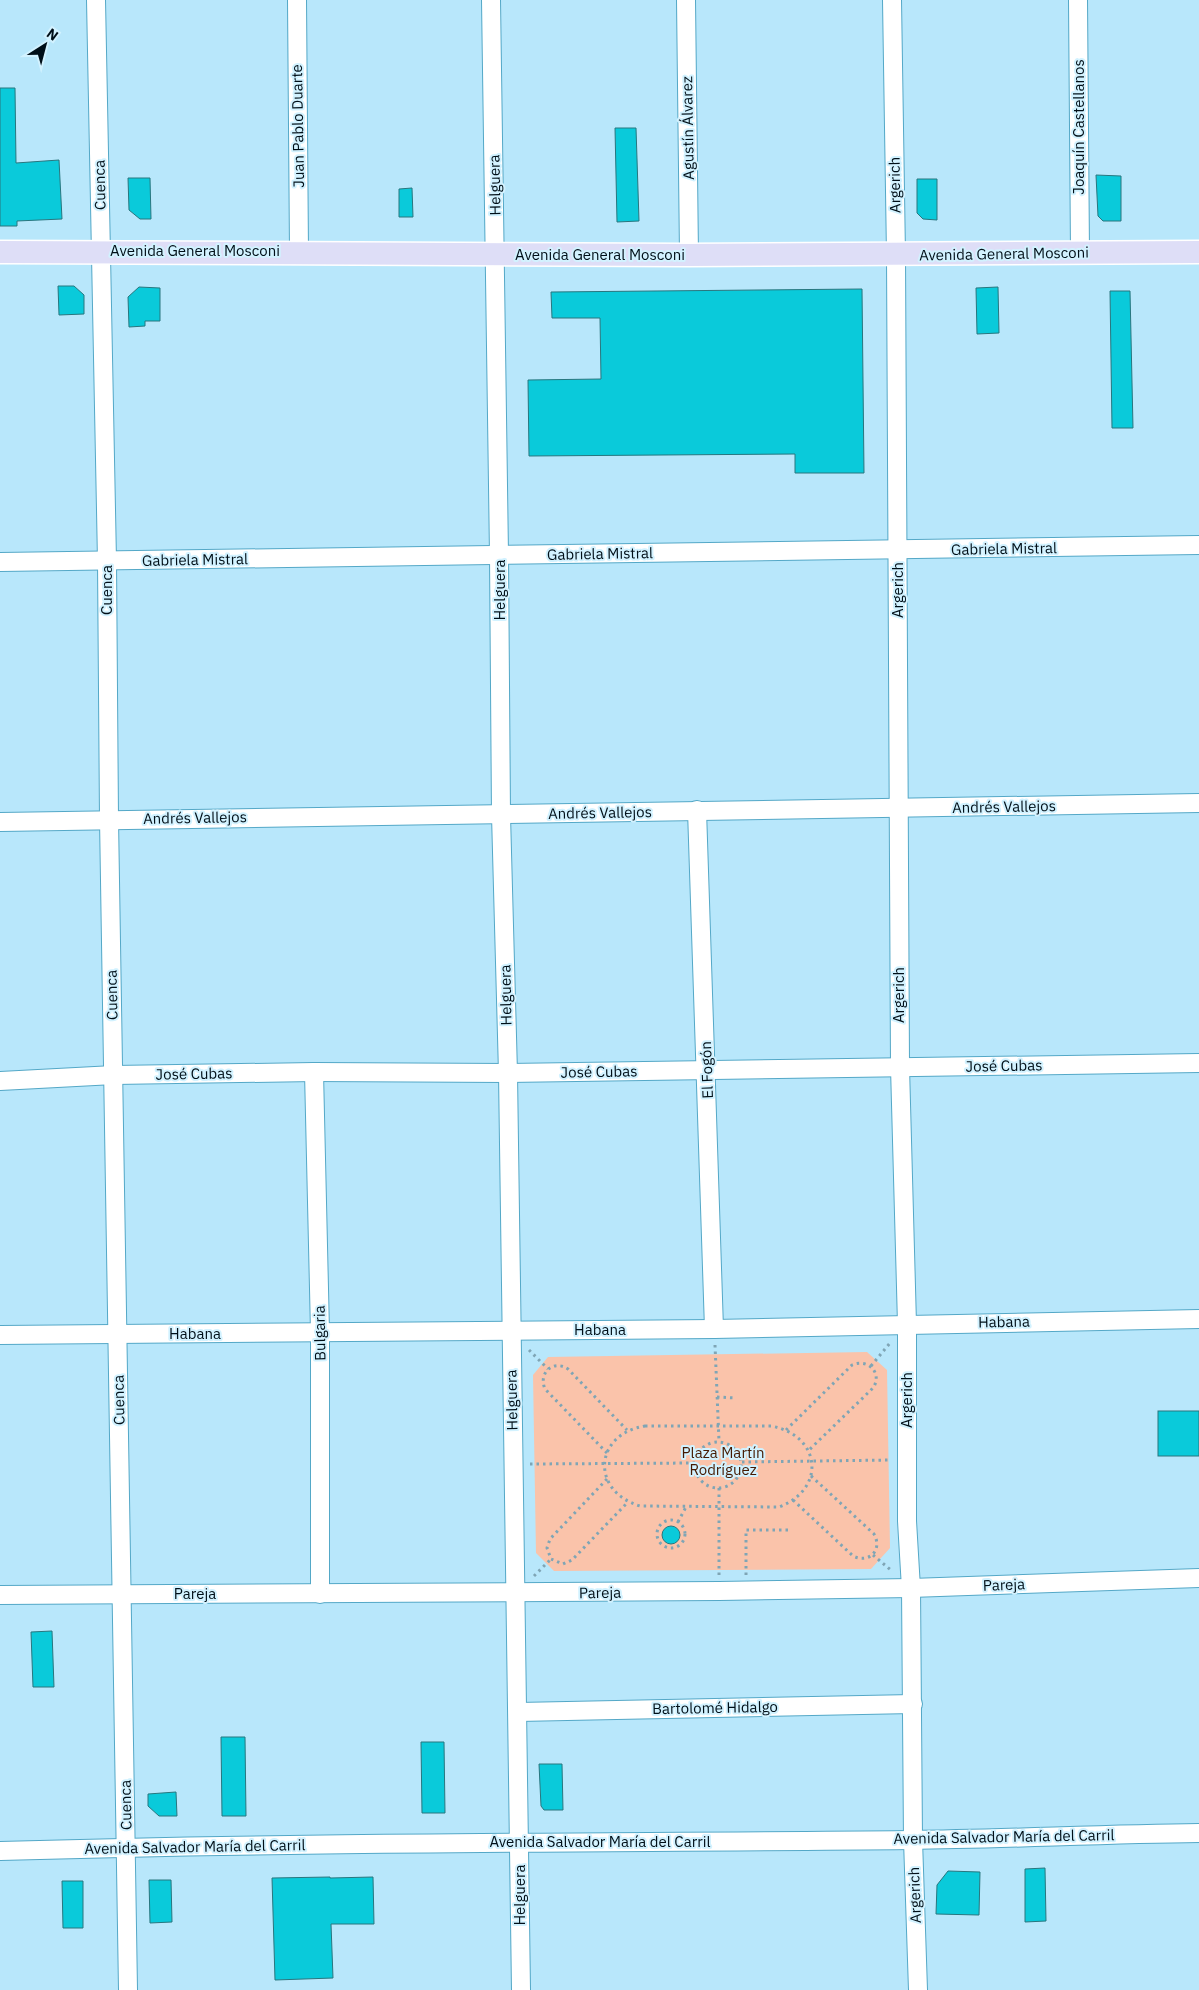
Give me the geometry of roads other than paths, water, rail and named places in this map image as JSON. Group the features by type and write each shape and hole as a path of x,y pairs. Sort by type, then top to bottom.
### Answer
{"main road":[{"name":"Avenida General Mosconi","path":"0,252 299,252 689,256 1199,252"}],"street":[{"name":"Cuenca","path":"96,0 107,561 109,820 128,1990"},
{"name":"Juan Pablo Duarte","path":"297,0 299,252"},
{"name":"Helguera","path":"491,0 500,555 501,815 508,1073 512,1465 518,1712 520,1990"},
{"name":"Agustín Álvarez","path":"686,0 689,256"},
{"name":"Argerich","path":"892,0 896,255 900,1067 907,1324 907,1521 911,1588 918,1990"},
{"name":"Joaquín Castellanos","path":"1078,0 1080,253"},
{"name":"Gabriela Mistral","path":"0,562 1199,546"},
{"name":"Andrés Vallejos","path":"0,822 1199,803"},
{"name":"El Fogón","path":"697,810 714,1329"},
{"name":"José Cubas","path":"0,1081 114,1075 314,1072 508,1073 1199,1063"},
{"name":"Bulgaria","path":"314,1072 320,1332 320,1594"},
{"name":"Habana","path":"0,1335 714,1329 1199,1319"},
{"name":"Pareja","path":"0,1595 516,1594 746,1591 911,1588 1199,1578"},
{"name":"Bartolomé Hidalgo","path":"518,1712 913,1704"},
{"name":"Avenida Salvador María del Carril","path":"0,1851 127,1847 914,1840 1199,1833"}],"park label":[{"name":"Plaza Martín Rodríguez","path":"723,1462"}]}
